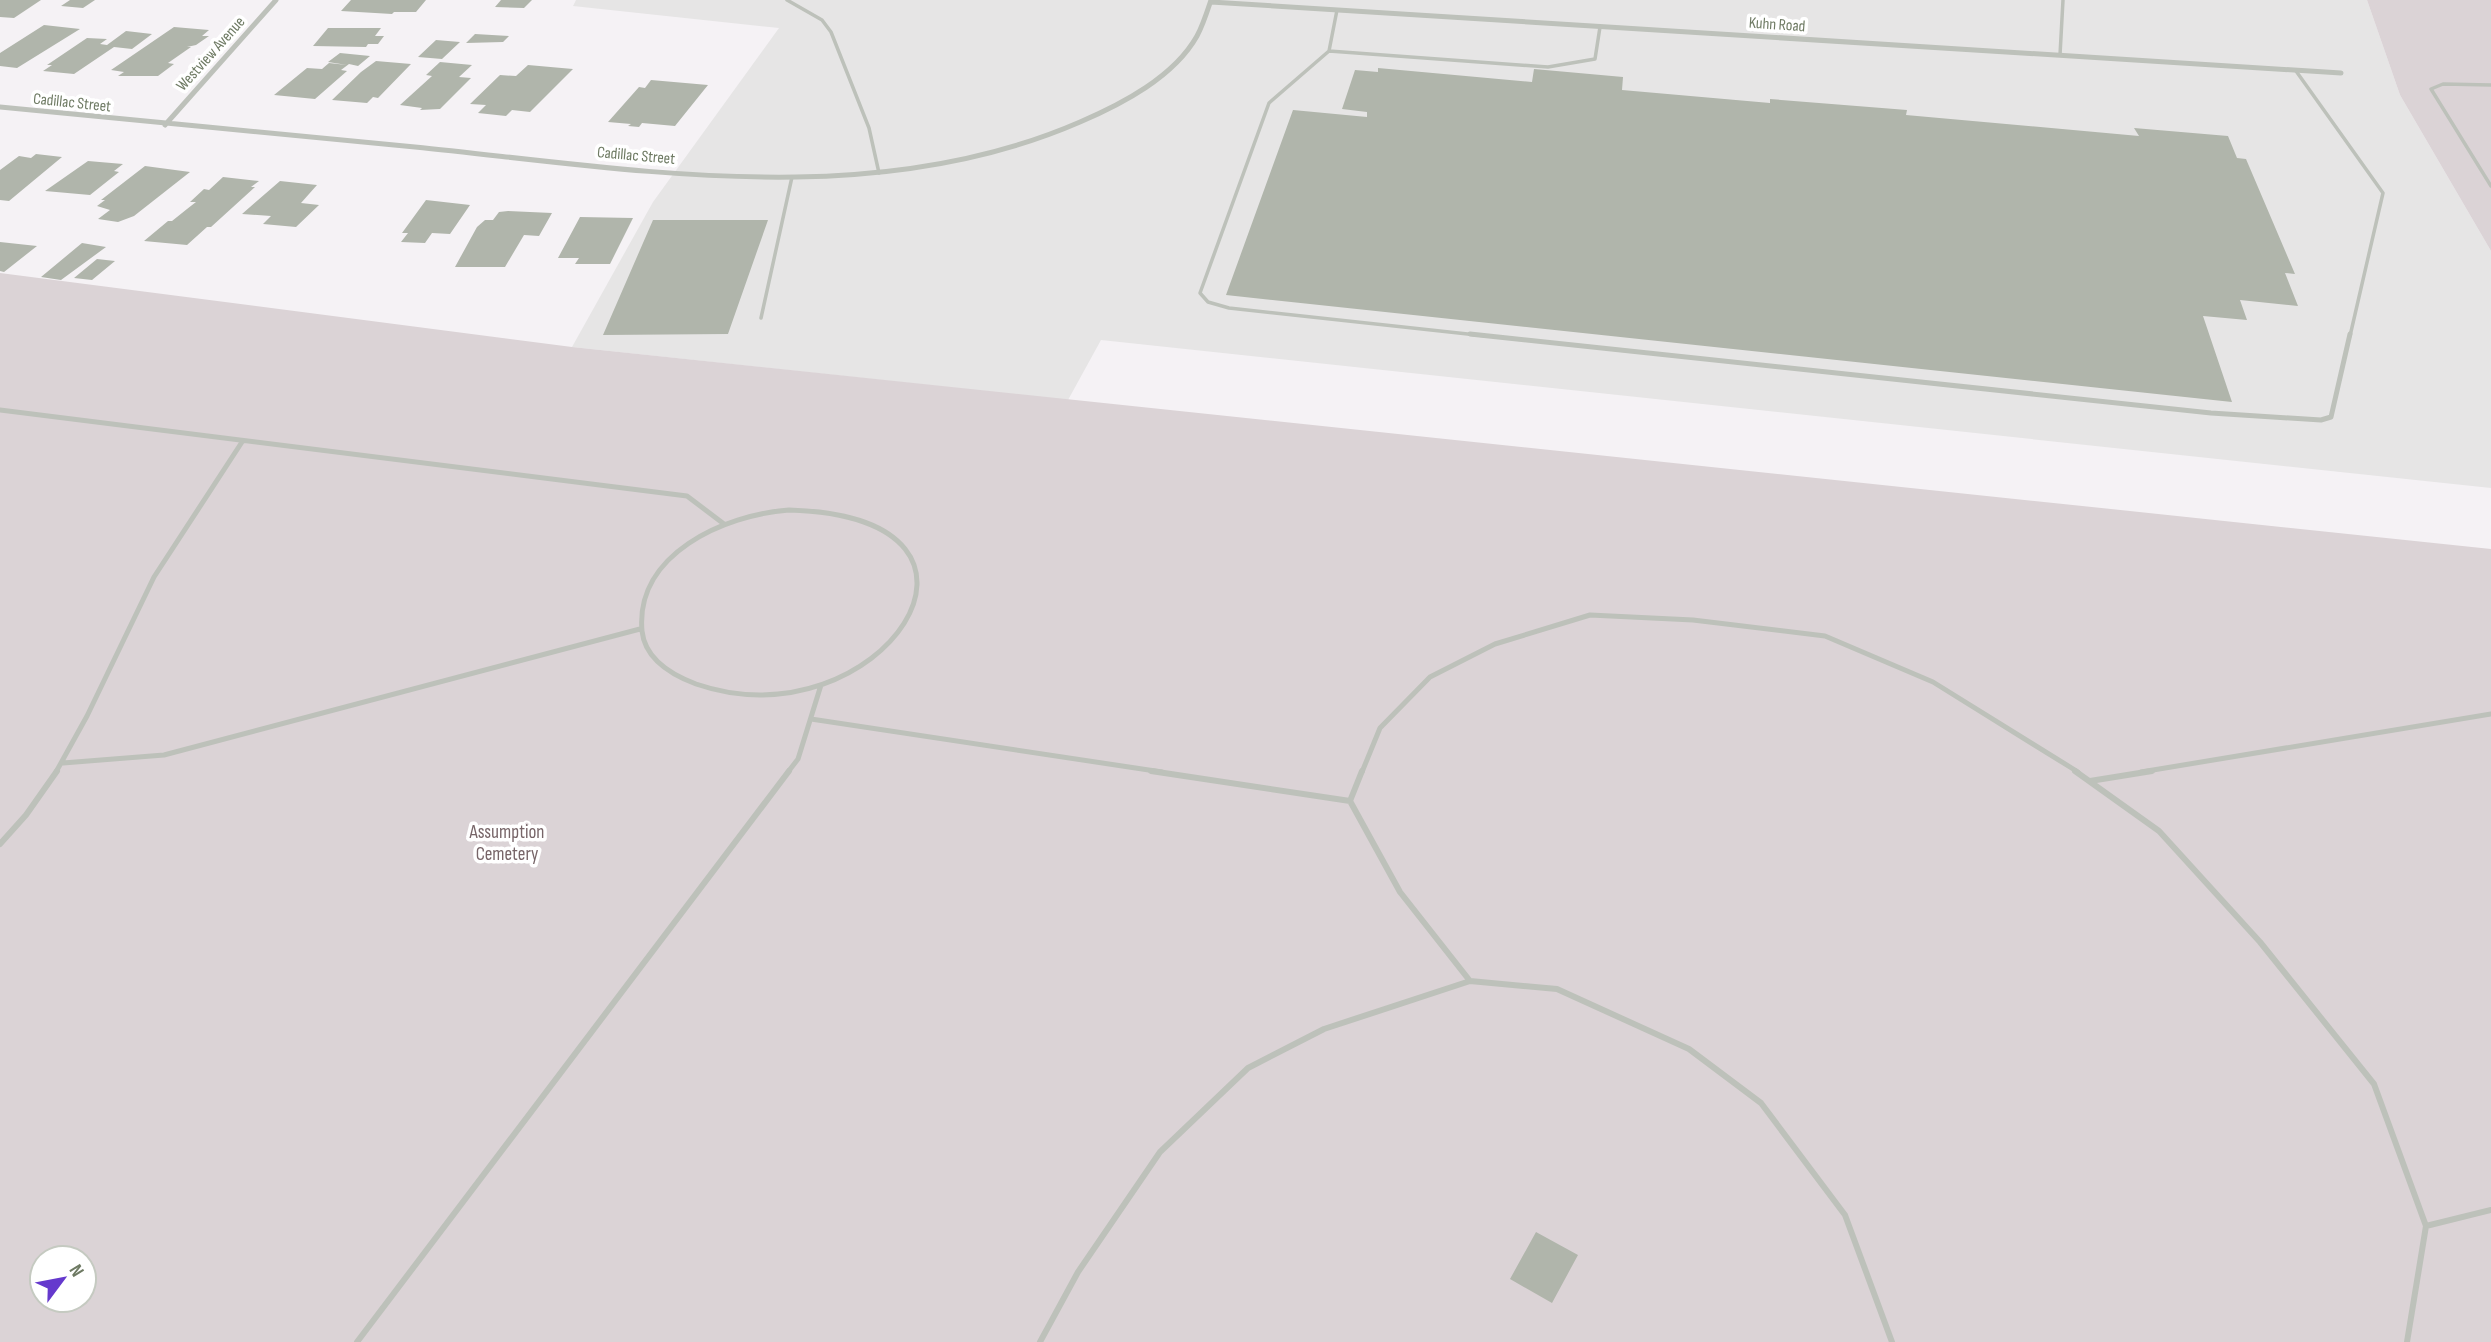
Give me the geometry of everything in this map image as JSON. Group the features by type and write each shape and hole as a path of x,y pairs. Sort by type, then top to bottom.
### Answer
{"street":[{"name":"Westview Avenue","path":"165,125 276,0"},
{"name":"Cadillac Street","path":"0,107 648,170 792,177 879,173 938,165 1039,140 1124,103 1168,70 1198,37 1211,1"},
{"name":"Kuhn Road","path":"1211,1 2341,73"}],"lane":[{"path":"787,0 822,20 831,32 869,128 879,173"},
{"path":"2060,55 2063,0"},
{"path":"1337,10 1329,51 1269,103 1200,293 1212,304 1242,310 2197,412 2321,420 2331,418 2382,193 2369,170 2296,71"},
{"path":"1329,51 1548,67 1595,59 1600,27"},
{"path":"2491,85 2443,84 2431,89 2491,186"},
{"path":"761,318 792,177"},
{"path":"0,410 687,496 724,524"},
{"path":"0,844 17,827 64,763 155,575 242,442"},
{"path":"789,510 839,512 872,522 898,540 913,562 918,589 911,616 891,643 860,667 821,685 772,695 724,693 682,680 654,658 640,629 642,599 659,569 687,544 724,524 762,513 789,510"},
{"path":"1350,801 1380,728 1430,677 1495,644 1590,615 1693,620 1825,636 1933,682 2052,754 2159,831 2260,943 2374,1084 2426,1226 2407,1342"},
{"path":"64,763 164,755 640,629"},
{"path":"357,1342 798,759 821,685"},
{"path":"2090,781 2491,714"},
{"path":"811,719 1350,801"},
{"path":"1350,801 1400,892 1470,981"},
{"path":"1040,1342 1078,1272 1160,1152 1248,1068 1324,1029 1470,981 1557,989 1689,1049 1761,1103 1845,1215 1892,1342"},
{"path":"2426,1226 2491,1210"}],"shaded area":[{"path":"576,0 2367,0 2400,95 2491,251 2491,488 1101,340 1068,400 572,347 653,202 779,28 573,6"}],"green space":[{"path":"2367,0 2491,0 2491,251 2400,95"},
{"name":"Assumption Cemetery","path":"0,273 572,347 2491,549 2491,1342 0,1342"}],"building":[{"path":"0,0 41,0 14,18 0,17"},
{"path":"70,0 95,0 83,8 61,6"},
{"path":"351,0 426,0 416,12 392,14 341,11"},
{"path":"501,0 532,0 524,8 495,7"},
{"path":"44,25 80,29 17,68 0,66 0,53"},
{"path":"174,27 209,30 202,36 209,36 196,45 187,47 191,47 168,63 174,64 158,76 118,76 124,72 111,70"},
{"path":"328,28 381,28 375,36 384,36 378,44 368,44 366,47 313,46"},
{"path":"126,31 152,34 132,49 114,47 74,74 43,71 52,65 47,65 87,38 107,39 100,44 107,45"},
{"path":"475,34 509,36 503,42 466,43"},
{"path":"436,40 460,42 442,59 418,57"},
{"path":"340,53 370,56 358,66 349,64 341,70 347,71 315,99 274,95 307,68 322,69 329,63 347,65 328,62"},
{"path":"376,61 411,64 378,98 373,97 367,103 332,100 361,72"},
{"path":"440,62 472,65 459,77 471,78 440,109 420,110 422,108 400,105 432,76 426,75"},
{"path":"528,65 573,69 530,112 512,110 506,116 478,113 486,105 470,104 500,75 516,76"},
{"path":"1378,68 1532,82 1534,69 1623,77 1622,90 1770,103 1770,99 1907,110 1906,115 2139,136 2134,128 2228,136 2237,158 2246,159 2295,274 2285,273 2298,306 2240,300 2247,320 2203,316 2232,402 1226,295 1293,110 1367,117 1367,112 1342,109 1355,70 1378,72"},
{"path":"651,80 708,85 675,126 642,123 639,127 608,122 639,87 645,88"},
{"path":"36,154 62,157 9,201 0,200 0,170 19,156 31,158"},
{"path":"88,161 123,164 114,171 119,172 90,195 45,191"},
{"path":"145,166 190,172 134,216 118,222 98,219 110,210 97,206 105,200 101,200"},
{"path":"223,177 259,181 211,227 207,227 187,245 144,241 196,202 190,202 204,189 209,190"},
{"path":"280,181 317,185 301,203 319,205 296,227 263,224 271,216 242,214"},
{"path":"426,200 470,205 450,234 432,233 425,243 401,242 408,233 402,233"},
{"path":"499,212 552,213 539,236 524,235 505,267 455,267 477,227 485,220 493,220"},
{"path":"580,217 633,218 610,264 575,264 579,258 558,258"},
{"path":"653,220 768,220 728,334 603,335"},
{"path":"0,242 37,246 4,272 0,271"},
{"path":"82,243 106,247 61,280 41,277"},
{"path":"97,259 115,261 92,280 74,278"},
{"path":"1536,1232 1578,1255 1552,1303 1510,1279"}]}
